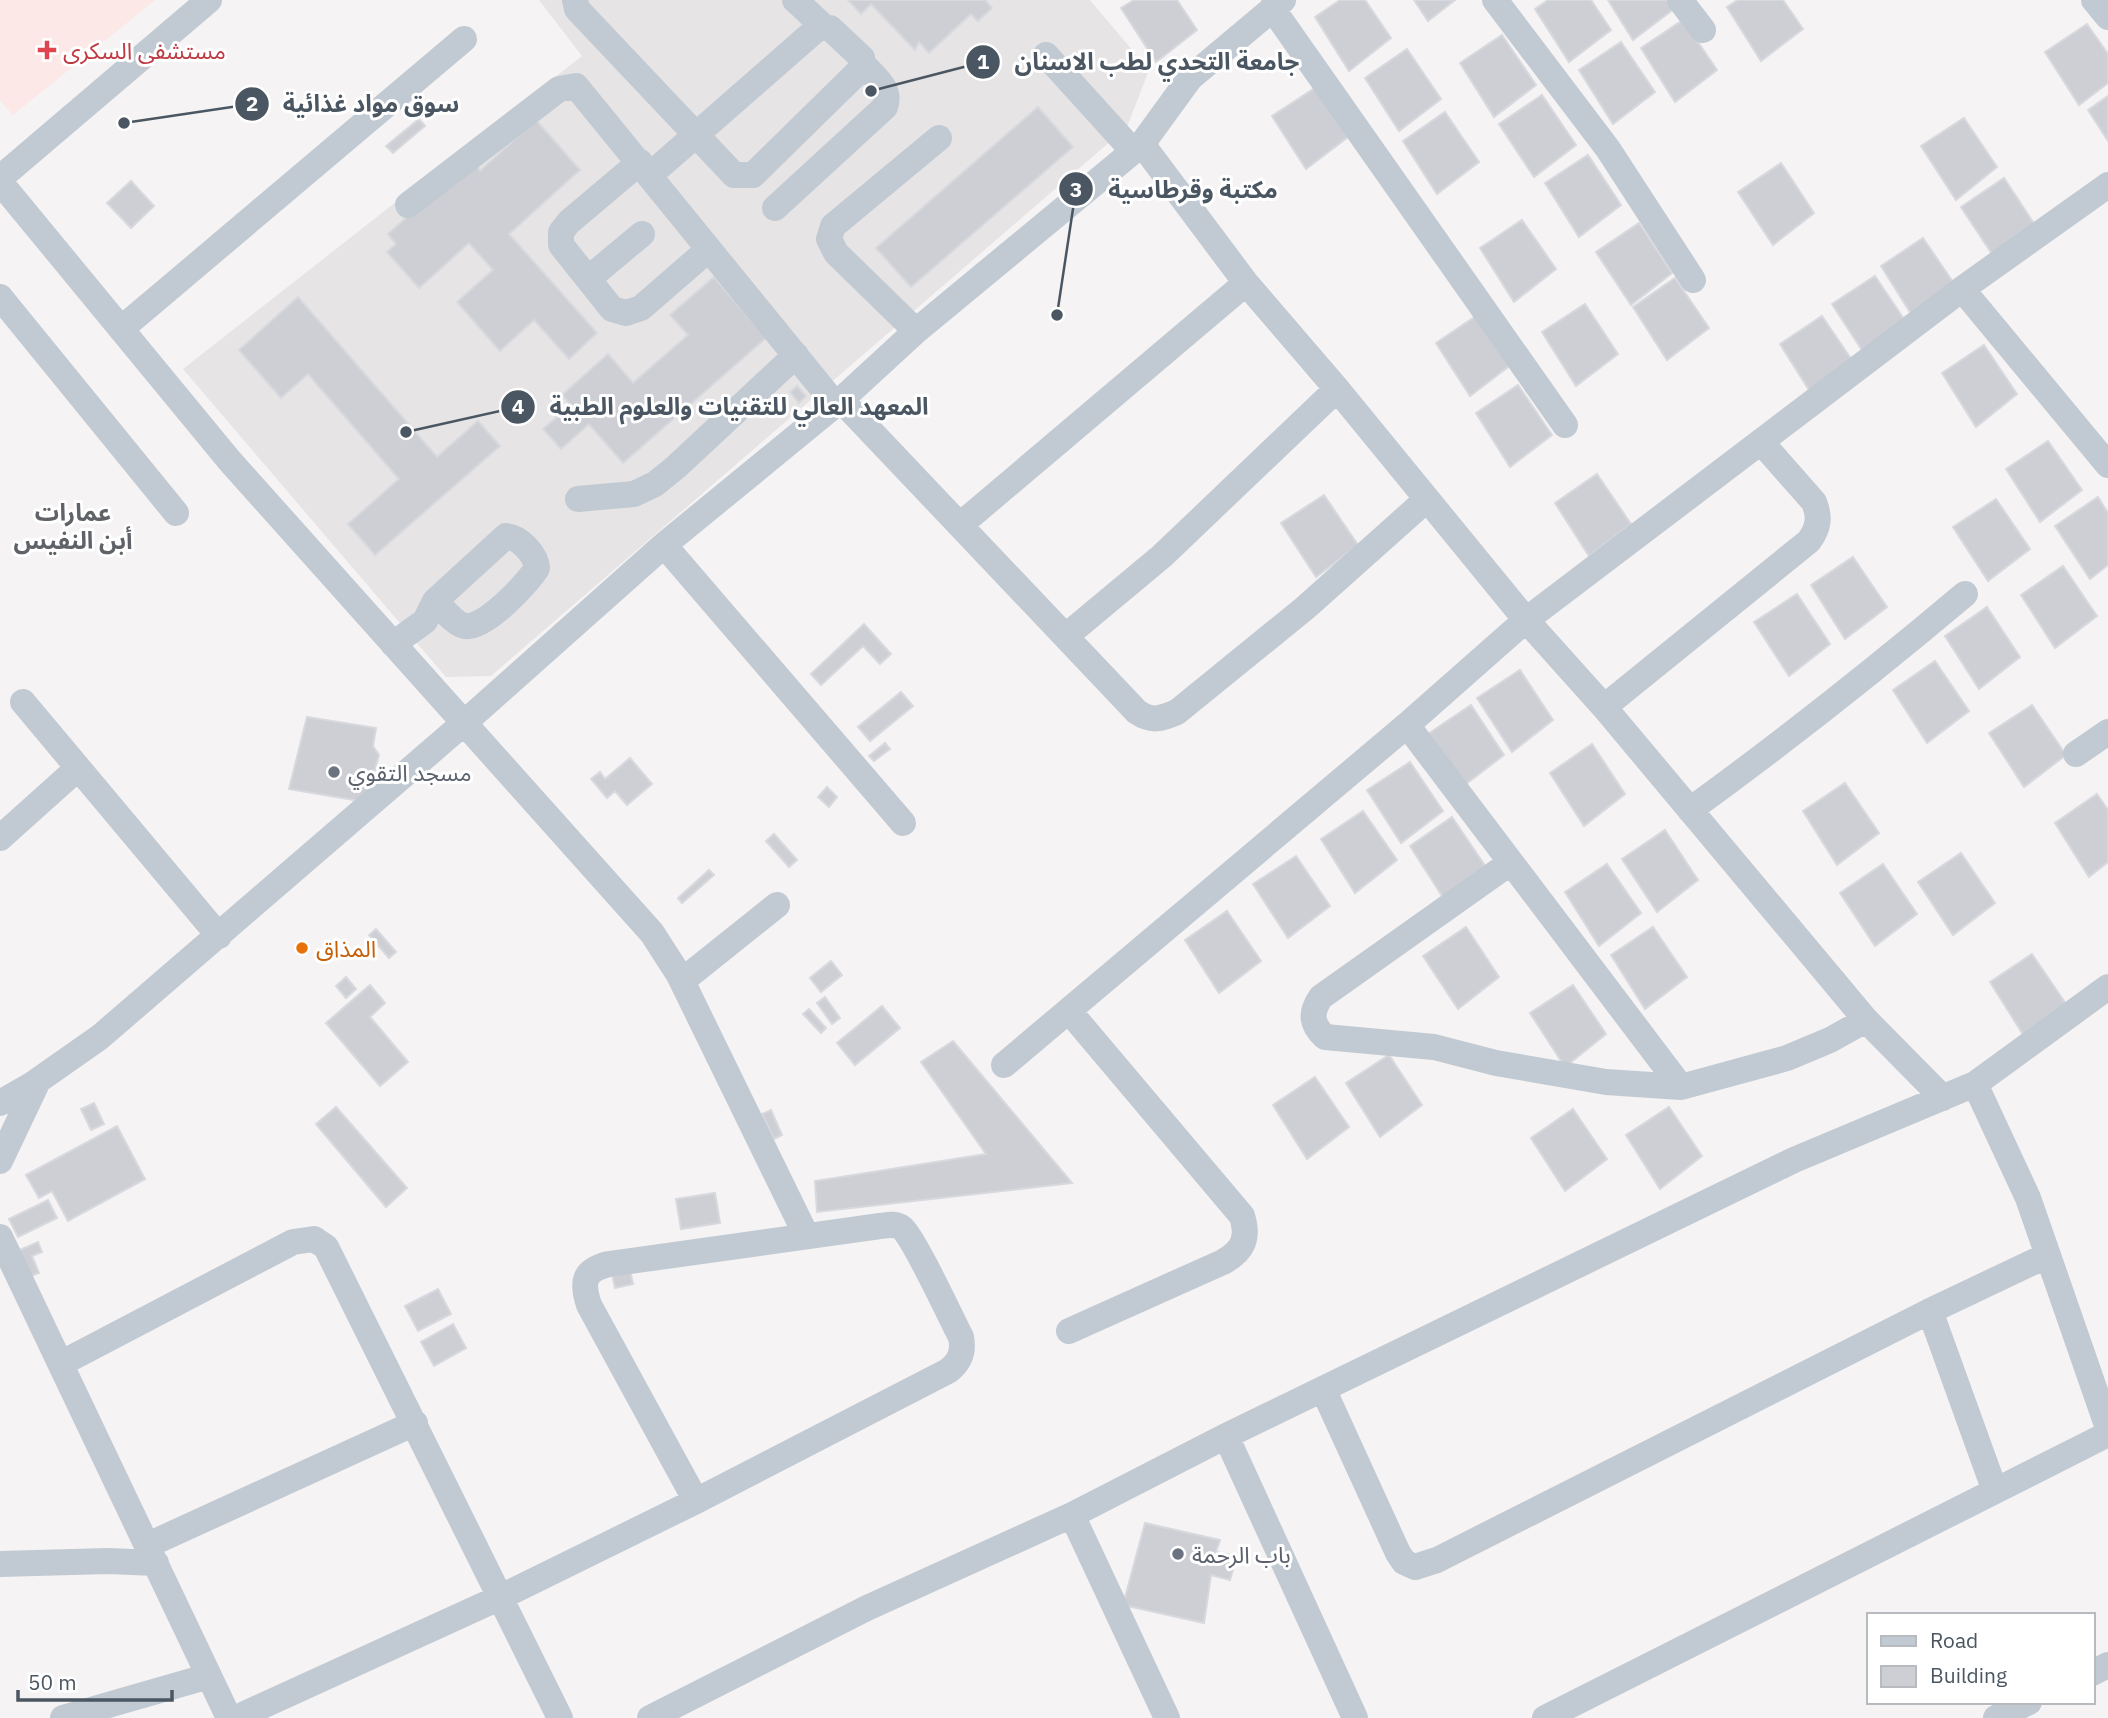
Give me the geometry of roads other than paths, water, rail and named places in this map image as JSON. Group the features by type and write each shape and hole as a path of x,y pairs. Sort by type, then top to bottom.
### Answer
{"street":[{"path":"209,0 0,180 229,460 652,933 682,981 806,1236"},
{"path":"575,0 578,9 734,176 753,175 863,64"},
{"path":"775,208 885,107 888,100 886,90 863,64 862,58 830,27 822,26 795,0"},
{"path":"1495,0 1608,149 1693,281"},
{"path":"1680,0 1703,30"},
{"path":"2094,0 2108,17"},
{"path":"0,1102 38,1081 100,1037 464,723 664,545 838,402 916,331 1137,148 1190,78 1277,4 1564,425"},
{"path":"709,249 641,308 626,313 612,309 561,245 561,232 569,222 696,135 822,26"},
{"path":"121,329 464,39"},
{"path":"1046,55 1137,148 1526,620 1604,707 1866,1020 1943,1098"},
{"path":"408,205 559,89 576,86 796,355 838,402 960,525 1137,712 1148,719 1163,718 1177,712 1305,608 1426,500"},
{"path":"916,331 836,253 829,239 833,226 939,138"},
{"path":"1004,1065 1526,620 1962,289 2108,185"},
{"path":"588,279 642,234"},
{"path":"960,525 1246,283"},
{"path":"1962,289 2108,465"},
{"path":"0,297 176,513"},
{"path":"578,499 634,494 655,484 796,355"},
{"path":"1066,636 1162,556 1337,390"},
{"path":"1604,707 1809,541 1816,531 1819,520 1814,502 1761,442"},
{"path":"664,545 903,823"},
{"path":"1690,810 1787,740 1965,594"},
{"path":"393,643 425,621 435,601"},
{"path":"23,702 219,936"},
{"path":"1406,725 1681,1087"},
{"path":"2076,754 2108,733"},
{"path":"0,838 78,768"},
{"path":"1510,863 1321,997 1314,1006 1312,1018 1316,1028 1325,1037 1434,1047 1496,1063 1606,1082 1681,1087 1787,1058 1830,1040 1866,1020"},
{"path":"682,981 777,905"},
{"path":"650,1718 681,1712 867,1608 1072,1515 1226,1436 1794,1160 1975,1083 2108,987"},
{"path":"1069,1011 1242,1216 1245,1238 1241,1250 1223,1262 1069,1332"},
{"path":"0,1161 38,1081"},
{"path":"1975,1083 2028,1198 2108,1428"},
{"path":"236,1718 501,1597 696,1501 948,1371 961,1357 961,1337 911,1242 900,1227 893,1224 609,1264 595,1267 589,1272 585,1292 589,1305 696,1501"},
{"path":"0,1237 229,1718"},
{"path":"62,1363 293,1242 314,1239 326,1247 560,1718"},
{"path":"1323,1389 1398,1553 1404,1562 1420,1566 1437,1560 1930,1311 2048,1255"},
{"path":"1930,1311 1996,1491"},
{"path":"0,1564 108,1561 152,1554 415,1423"},
{"path":"1545,1718 2108,1434"},
{"path":"1226,1436 1355,1718"},
{"path":"1072,1515 1167,1718"},
{"path":"63,1718 209,1676"},
{"path":"1996,1718 2025,1704"}],"place":[{"name":"مستشفى السكرى","path":"47,50"},
{"name":"جامعة التحدي لطب الاسنان","path":"871,91"},
{"name":"سوق مواد غذائية","path":"124,123"},
{"name":"مكتبة وقرطاسية","path":"1057,315"},
{"name":"المعهد العالي للتقنيات والعلوم الطبية","path":"406,432"},
{"name":"مسجد التقوي","path":"334,772"},
{"name":"المذاق","path":"302,948"},
{"name":"باب الرحمة","path":"1178,1554"}],"district":[{"name":"عمارات أبن النفيس","path":"73,526"}]}
